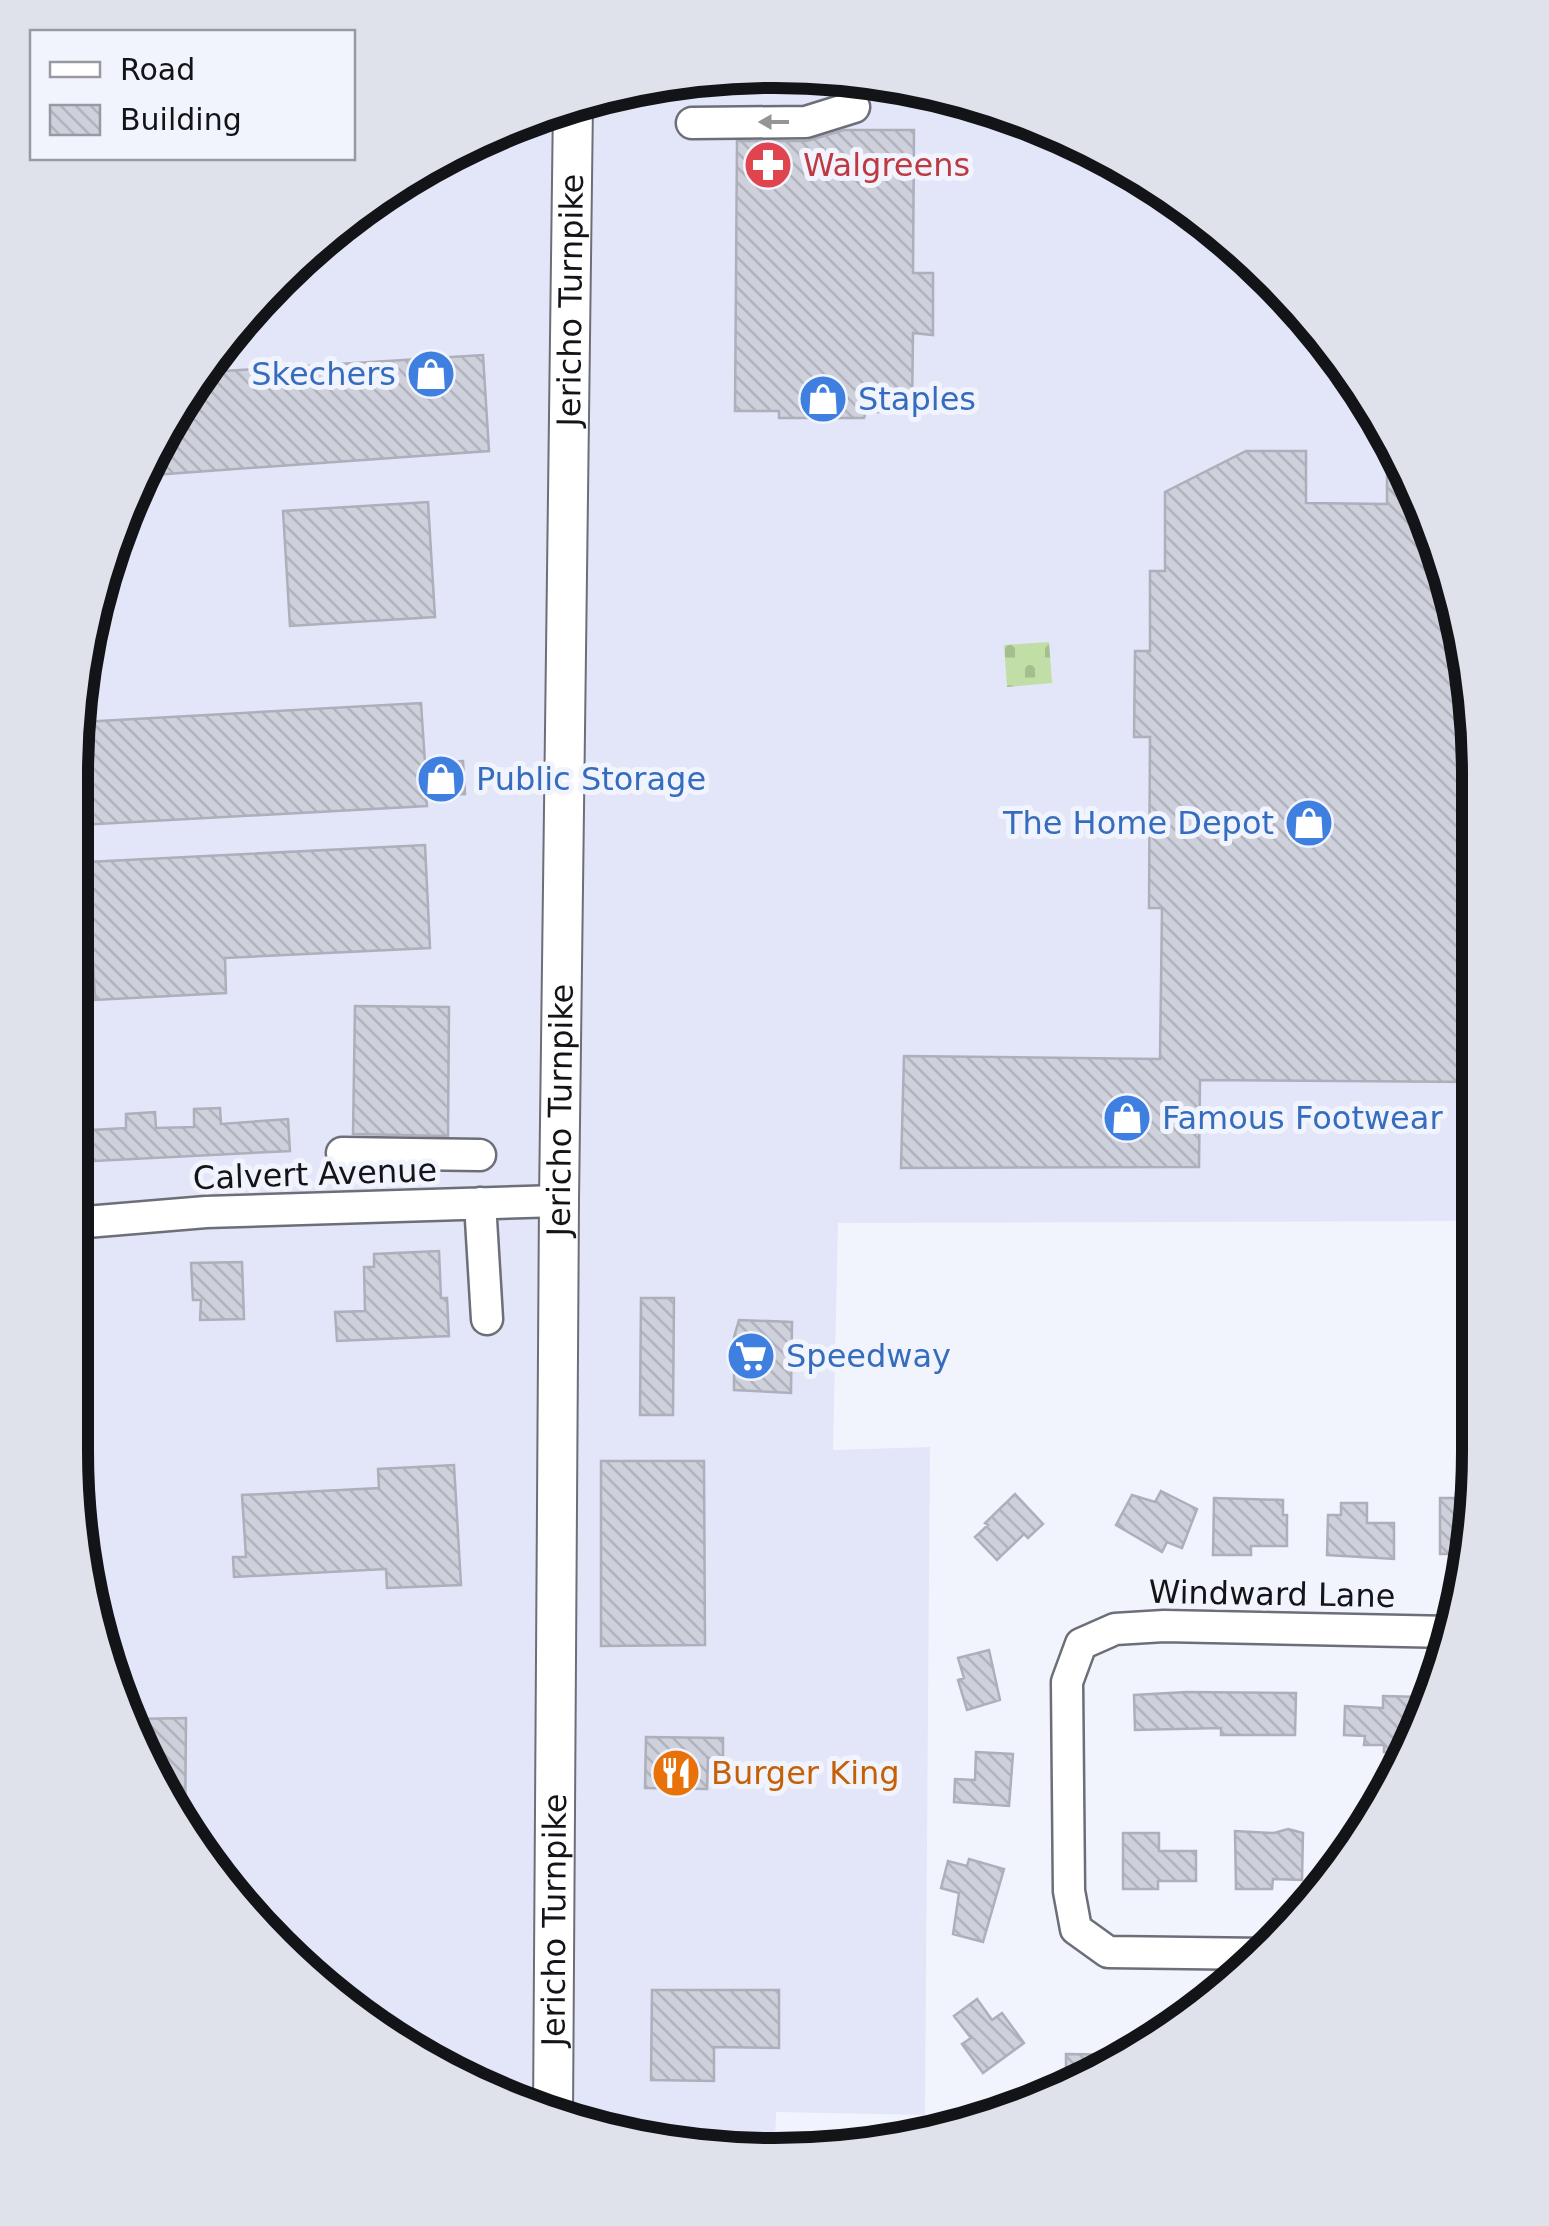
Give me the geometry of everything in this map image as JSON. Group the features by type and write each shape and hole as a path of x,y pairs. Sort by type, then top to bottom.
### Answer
{"main road":[{"name":"Jericho Turnpike","path":"553,2102 559,1201 573,118"}],"street":[{"path":"692,123 806,122 854,106"},
{"path":"342,1153 480,1155"},
{"name":"Calvert Avenue","path":"88,1222 206,1212 559,1201"},
{"path":"480,1202 487,1319"},
{"name":"Windward Lane","path":"1242,1954 1108,1952 1076,1929 1069,1892 1067,1682 1081,1644 1115,1629 1164,1626 1437,1632"}],"shaded area":[{"path":"774,88 864,93 909,101 995,124 1037,140 1078,158 1156,203 1193,229 1260,289 1320,356 1346,393 1391,471 1409,512 1425,554 1448,640 1456,685 1462,774 1462,1221 838,1223 833,1450 930,1447 925,2115 776,2112 775,2138 730,2137 640,2125 554,2102 471,2068 393,2023 356,1997 289,1937 229,1870 203,1833 158,1755 140,1714 124,1672 101,1586 93,1541 88,1451 89,730 93,685 111,597 158,471 203,393 258,322 322,258 393,203 471,158 597,111 685,93"}],"green space":[{"path":"1049,642 1052,683 1007,687 1004,645"}],"building":[{"path":"844,130 914,130 913,273 933,273 933,335 913,333 912,412 866,412 864,418 779,418 779,411 735,411 737,141 807,141"},
{"path":"483,355 489,451 156,475 218,371"},
{"name":"The Home Depot","path":"1246,451 1306,451 1306,503 1387,504 1387,464 1425,554 1456,685 1462,774 1462,1082 1200,1080 1199,1167 901,1168 904,1056 1160,1059 1162,908 1149,908 1150,737 1134,737 1135,651 1150,651 1150,571 1165,571 1165,492"},
{"path":"428,502 435,617 290,626 283,511"},
{"path":"421,703 425,763 463,761 465,794 426,796 427,806 88,825 90,722"},
{"path":"425,845 430,948 225,958 226,993 95,1000 88,862"},
{"path":"355,1006 449,1007 448,1136 353,1134"},
{"path":"220,1108 221,1124 288,1119 290,1151 88,1161 88,1130 126,1128 126,1114 155,1112 156,1128 194,1127 194,1109"},
{"path":"439,1251 441,1298 447,1298 449,1336 337,1341 335,1312 365,1311 364,1267 374,1267 374,1254"},
{"path":"242,1262 244,1319 200,1320 201,1300 193,1300 191,1263"},
{"path":"641,1298 674,1298 673,1415 640,1415"},
{"path":"739,1320 792,1322 791,1393 734,1390 734,1337"},
{"path":"601,1461 704,1461 705,1645 601,1646"},
{"path":"454,1465 461,1585 387,1588 386,1569 234,1577 233,1557 246,1557 242,1495 379,1488 378,1469"},
{"path":"1161,1491 1197,1509 1182,1548 1167,1542 1162,1552 1116,1525 1132,1495 1155,1502"},
{"path":"1015,1494 1043,1524 1028,1538 1024,1534 997,1560 975,1537"},
{"path":"1214,1498 1283,1500 1287,1546 1251,1546 1251,1555 1213,1555"},
{"path":"1440,1498 1460,1498 1454,1554 1440,1554"},
{"path":"1341,1503 1367,1503 1367,1523 1394,1523 1394,1559 1327,1555 1328,1515 1341,1515"},
{"path":"989,1650 1000,1700 967,1710 958,1680 964,1678 958,1658"},
{"path":"1296,1693 1295,1735 1221,1735 1221,1728 1135,1730 1134,1695"},
{"path":"1383,1696 1416,1697 1392,1752 1384,1752 1384,1745 1364,1745 1365,1736 1344,1735 1345,1706 1383,1708"},
{"path":"186,1718 185,1804 158,1755 142,1719"},
{"name":"Burger King","path":"646,1737 723,1738 723,1759 708,1758 707,1789 645,1788"},
{"path":"976,1752 1013,1754 1009,1806 954,1802 955,1779 975,1780"},
{"path":"1288,1829 1303,1833 1302,1880 1273,1879 1272,1889 1236,1889 1235,1831 1274,1833"},
{"path":"1123,1833 1159,1833 1159,1851 1196,1851 1196,1881 1158,1881 1158,1889 1123,1889"},
{"path":"969,1859 1004,1869 983,1942 953,1934 959,1893 941,1888 948,1861 967,1866"},
{"path":"652,1990 779,1990 779,2048 714,2047 714,2081 651,2080"},
{"path":"977,1999 992,2020 1002,2013 1024,2043 983,2073 962,2044 971,2038 954,2016"},
{"path":"1066,2054 1102,2055 1078,2068 1066,2073"}],"place":[{"name":"Walgreens","path":"768,165"},
{"name":"Skechers","path":"431,374"},
{"name":"Staples","path":"823,399"},
{"name":"Public Storage","path":"441,779"},
{"name":"The Home Depot","path":"1309,823"},
{"name":"Famous Footwear","path":"1127,1118"},
{"name":"Speedway","path":"751,1356"},
{"name":"Burger King","path":"676,1773"}]}
